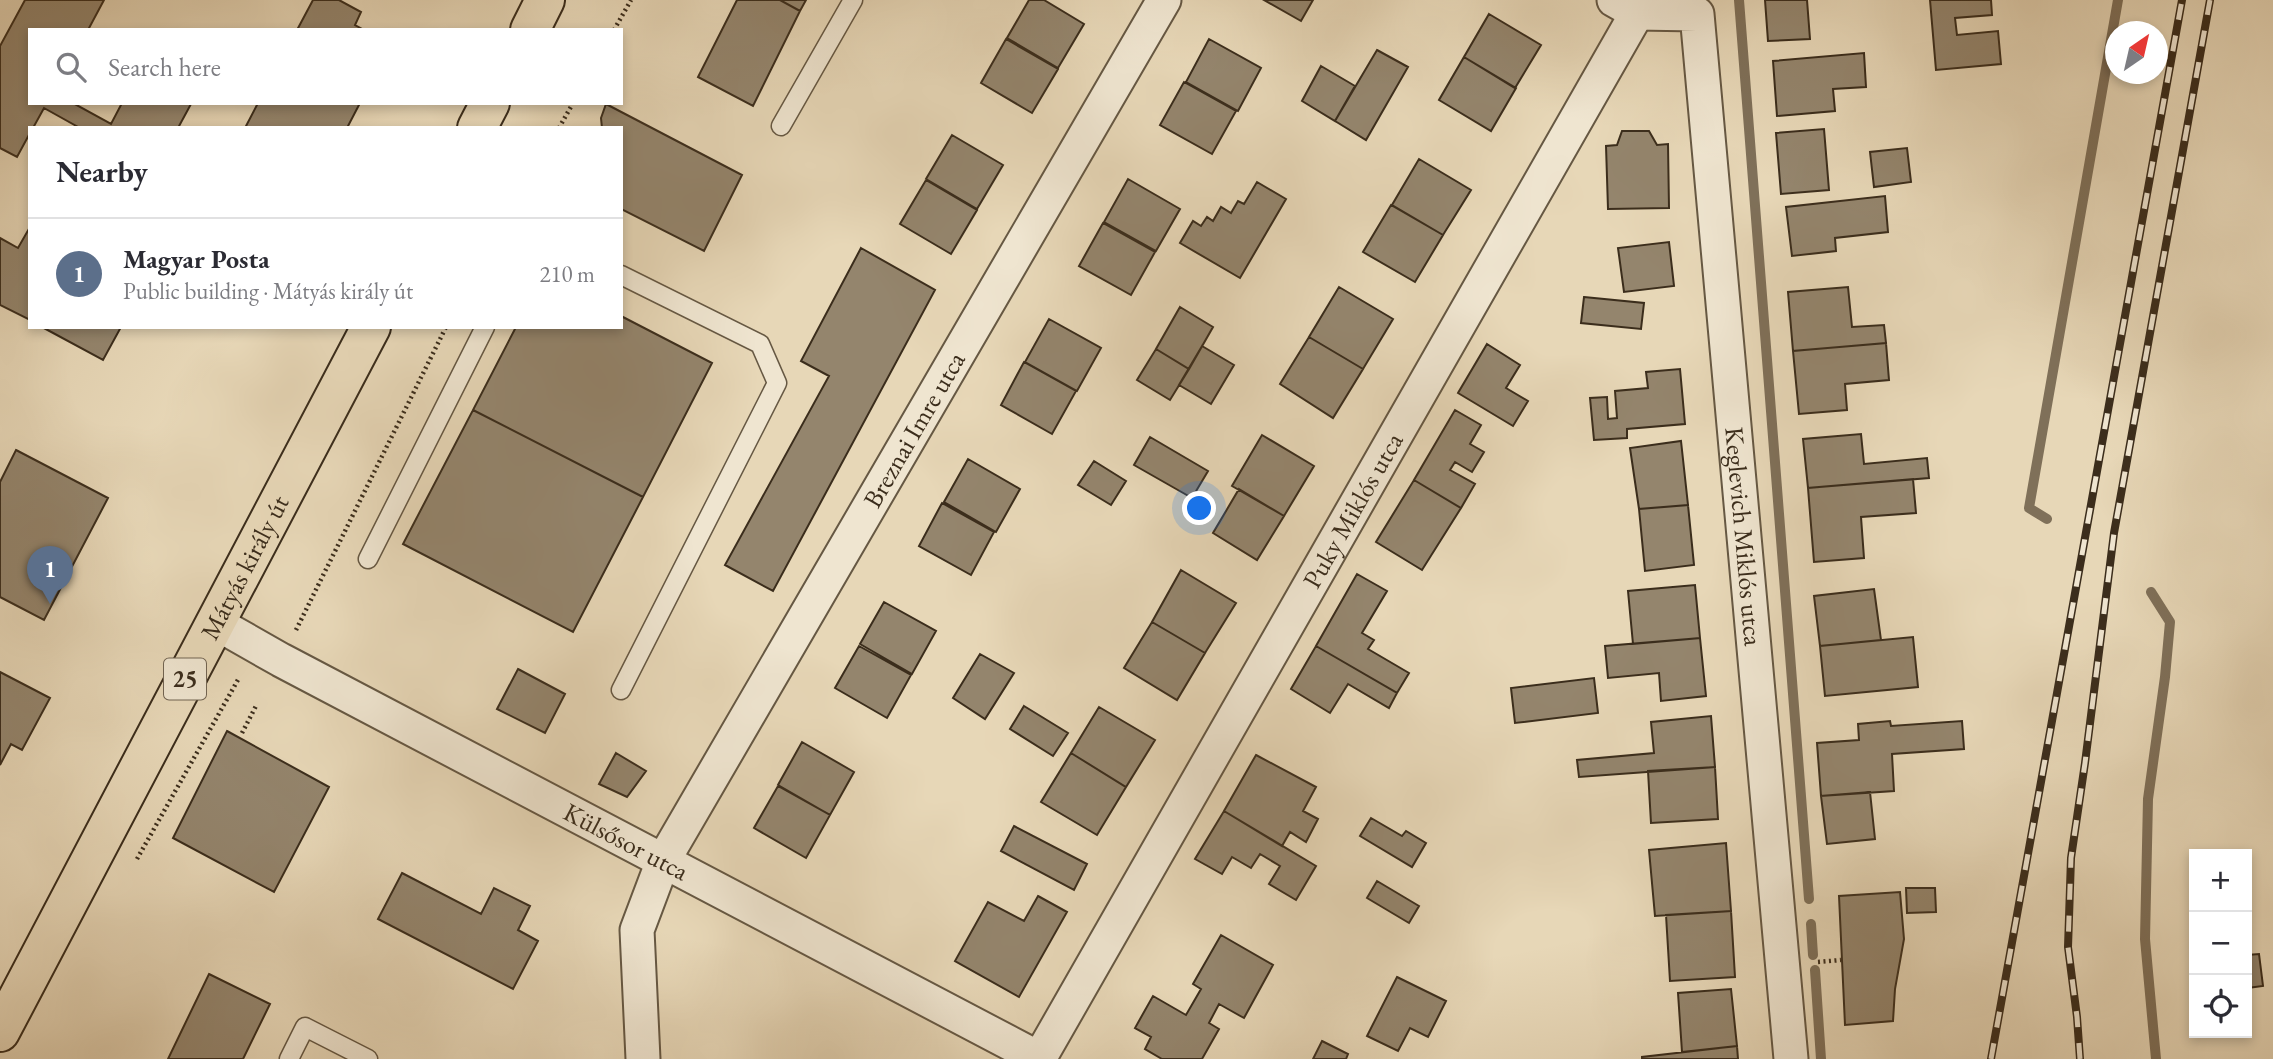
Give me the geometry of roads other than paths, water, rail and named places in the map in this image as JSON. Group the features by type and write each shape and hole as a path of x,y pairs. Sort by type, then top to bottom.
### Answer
{"main road":[{"path":"531,28 545,0"},
{"path":"478,126 489,105"},
{"name":"Mátyás király út","path":"0,1032 370,329"}],"street":[{"name":"Breznai Imre utca","path":"643,1059 636,930 663,861 1164,0"},
{"name":"Puky Miklós utca","path":"1040,1059 1625,7 1697,15"},
{"name":"Keglevich Miklós utca","path":"1697,15 1791,1059"},
{"name":"Külsősor utca","path":"214,622 281,660 1040,1059"}],"lane":[{"path":"781,126 853,0"},
{"path":"621,690 777,383 760,344 623,276"},
{"path":"368,559 484,329"},
{"path":"289,1059 305,1027 368,1059"}],"waterway":[{"path":"1739,0 1809,899"},
{"path":"2047,519 2029,508 2118,0"},
{"path":"2151,592 2170,622 2148,799 2145,939 2156,1059"},
{"path":"1811,924 1813,955"},
{"path":"1815,970 1821,1059"}],"railway":[{"path":"1991,1059 2182,0"},
{"path":"2080,1059 2068,947 2071,858 2114,533 2210,0"}],"place":[{"name":"Magyar Posta","path":"50,604"}]}
